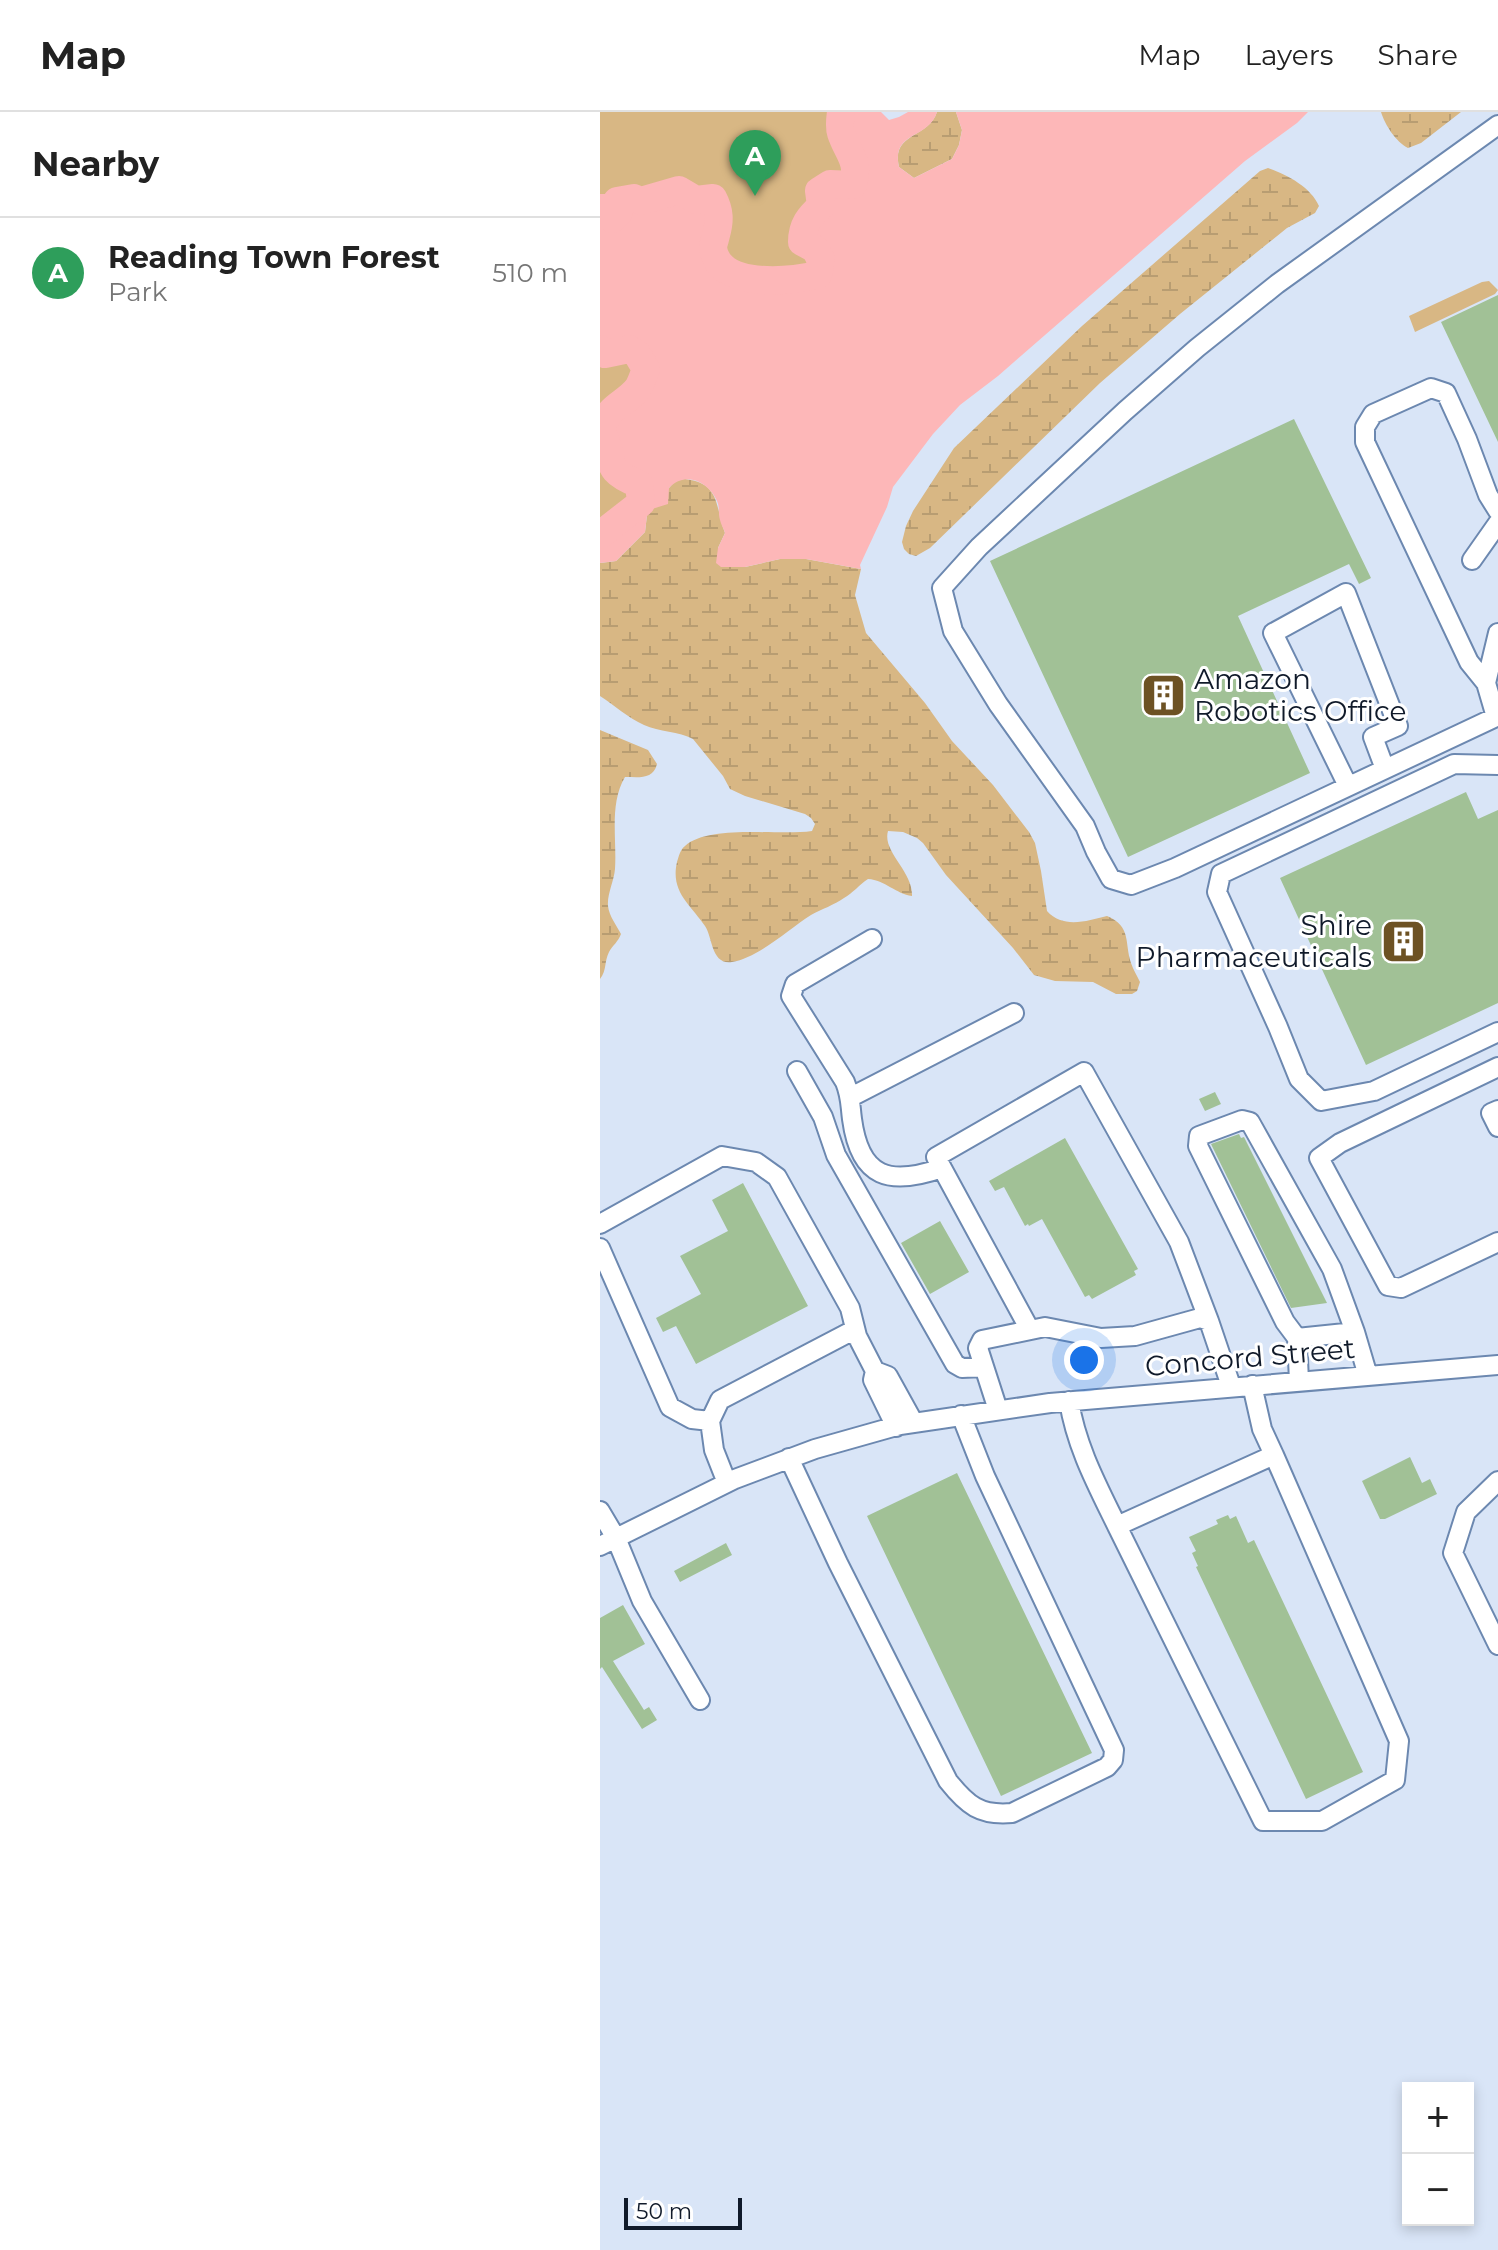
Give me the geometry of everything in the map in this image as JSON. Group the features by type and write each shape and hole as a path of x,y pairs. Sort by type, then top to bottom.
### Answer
{"street":[{"path":"1498,125 1275,285 1197,348 979,547 942,588 953,631 998,704 1085,826 1111,879 1131,885 1161,874 1497,717 1486,683 1469,662 1365,442 1365,427 1373,414 1431,388 1446,393 1488,495 1498,511"},
{"path":"1472,560 1498,523"},
{"path":"1348,786 1273,633 1346,593 1398,726 1373,737 1385,769"},
{"path":"1486,683 1498,633"},
{"path":"1498,765 1454,764 1221,874 1217,892 1299,1079 1321,1101 1374,1091 1498,1032"},
{"path":"872,939 795,984 791,996 845,1082 851,1097 852,1117 861,1152 870,1165 881,1175 909,1178 942,1168"},
{"path":"851,1097 1014,1013"},
{"path":"1498,1067 1340,1143 1319,1158 1388,1286 1401,1288 1498,1242"},
{"path":"797,1071 823,1117 836,1155 955,1364 962,1368 984,1367"},
{"path":"1030,1330 936,1157 1084,1072 1179,1242 1231,1386"},
{"path":"1498,1110 1491,1113 1498,1127"},
{"path":"1299,1381 1297,1338 1285,1322 1198,1146 1199,1136 1242,1120 1250,1122 1332,1269 1368,1376"},
{"path":"600,1224 722,1156 756,1162 777,1177 850,1308 857,1336 875,1371 888,1376 905,1425"},
{"path":"600,1248 670,1407 692,1419 710,1421"},
{"path":"998,1410 978,1348 982,1340 1045,1327 1101,1338 1135,1336 1200,1318 1209,1321"},
{"path":"1297,1338 1355,1332"},
{"path":"727,1483 714,1450 710,1421 720,1400 848,1333 857,1336"},
{"name":"Concord Street","path":"608,1542 727,1483 789,1458 905,1425 1069,1401 1498,1365"},
{"path":"1069,1401 1072,1423 1090,1471 1263,1821 1322,1821 1395,1780 1399,1741 1259,1421 1252,1385"},
{"path":"789,1458 838,1563 948,1781 968,1804 980,1810 1012,1813 1107,1767 1113,1760 1114,1750 985,1476 961,1415"},
{"path":"1117,1526 1274,1455"},
{"path":"1498,1481 1466,1512 1453,1553 1498,1645"},
{"path":"600,1511 608,1542 700,1700"}],"green space":[{"path":"600,112 841,112 840,130 854,164 855,177 853,185 830,184 821,206 808,218 802,242 815,249 821,260 818,275 774,280 741,276 728,270 718,261 713,247 719,220 713,198 696,200 679,190 641,201 634,198 617,201 619,212 612,219 605,208 600,208"},
{"path":"937,112 956,112 962,130 959,145 952,159 914,178 899,167 900,147 926,127"},
{"path":"1381,112 1461,112 1421,143 1408,148 1392,133"},
{"path":"1268,168 1304,187 1319,206 1315,213 1287,228 1180,314 1100,383 930,548 916,556 909,554 902,542 906,526 954,448 1082,326 1260,171"},
{"path":"1489,281 1498,290 1495,294 1415,332 1409,316"},
{"path":"600,349 605,354 629,349 637,354 646,369 637,389 616,405 601,429 621,478 639,484 641,503 600,535"},
{"path":"676,480 697,481 711,491 725,533 718,548 745,567 780,559 806,559 861,569 855,595 866,633 1029,832 1035,843 1047,911 1053,917 1068,922 1107,916 1115,920 1126,936 1131,963 1140,982 1137,991 1116,994 1093,982 1055,981 1034,975 946,875 923,843 903,832 888,831 887,839 908,878 912,896 868,879 847,896 811,915 752,955 725,962 716,955 708,931 676,882 677,862 682,849 696,839 710,835 812,831 815,824 805,814 730,789 693,739 644,725 600,696 600,563 616,561 645,532 647,515 669,488"},
{"path":"600,730 648,750 657,764 649,775 625,777 620,787 615,822 615,869 608,906 621,934 609,952 600,979"}],"shaded area":[{"path":"841,112 881,112 889,120 908,112 937,112 926,127 900,147 899,167 914,178 952,159 962,130 956,112 1308,112 1245,161 998,376 960,405 933,434 893,487 861,569 806,559 780,559 745,567 721,567 716,563 725,533 719,518 718,503 708,488 689,479 669,488 668,504 652,509 647,515 645,532 616,561 600,563 600,535 641,503 639,484 614,468 601,429 608,415 638,388 646,369 637,354 629,349 605,354 600,349 600,208 605,208 612,219 619,212 617,201 634,198 641,201 679,190 696,200 713,198 719,220 713,247 718,261 727,270 741,276 774,280 818,275 821,260 815,249 802,242 805,226 821,206 819,191 830,184 853,185 855,177 854,164 840,130"}],"building":[{"path":"1498,295 1498,442 1441,322"},
{"name":"Amazon Robotics Office","path":"1294,419 1371,578 1359,584 1349,564 1238,616 1310,773 1128,857 990,561"},
{"name":"Shire Pharmaceuticals","path":"1466,792 1478,819 1498,810 1498,1003 1366,1065 1280,878"},
{"path":"1215,1092 1221,1104 1205,1111 1199,1099"},
{"path":"1239,1134 1241,1138 1244,1137 1327,1303 1291,1308 1211,1144"},
{"path":"1065,1138 1138,1269 1134,1271 1136,1275 1092,1299 1089,1295 1085,1297 1042,1219 1025,1226 1004,1187 995,1191 989,1181"},
{"path":"743,1183 808,1306 696,1364 676,1326 663,1332 656,1318 701,1294 680,1256 728,1231 712,1200"},
{"path":"940,1221 969,1272 930,1294 901,1243"},
{"path":"1410,1457 1422,1483 1430,1479 1437,1494 1380,1519 1362,1481"},
{"path":"957,1473 1092,1753 1001,1796 867,1516"},
{"path":"1228,1515 1230,1519 1236,1516 1248,1543 1254,1540 1363,1772 1306,1799 1192,1553 1196,1551 1189,1537 1218,1524 1216,1520"},
{"path":"726,1543 732,1555 680,1582 674,1571"},
{"path":"623,1605 645,1644 613,1661 644,1710 649,1707 657,1720 642,1729 602,1667 600,1669 600,1618"}],"waterway":[{"path":"600,208 605,208 612,219 619,212 617,201 634,198 641,201 679,190 696,200 713,198 719,221 713,247 718,261 727,270 741,276 774,280 818,275 821,260 815,249 802,242 805,226 821,206 819,191 830,184 853,185 855,177 854,164 840,131 841,112"},
{"path":"600,349 605,354 629,349 637,354 646,369 638,388 608,415 601,429 611,463 619,474 639,484 641,503 600,535"}],"place":[{"name":"Reading Town Forest","path":"755,196"},
{"name":"Amazon Robotics Office","path":"1163,695"},
{"name":"Shire Pharmaceuticals","path":"1403,941"}]}
